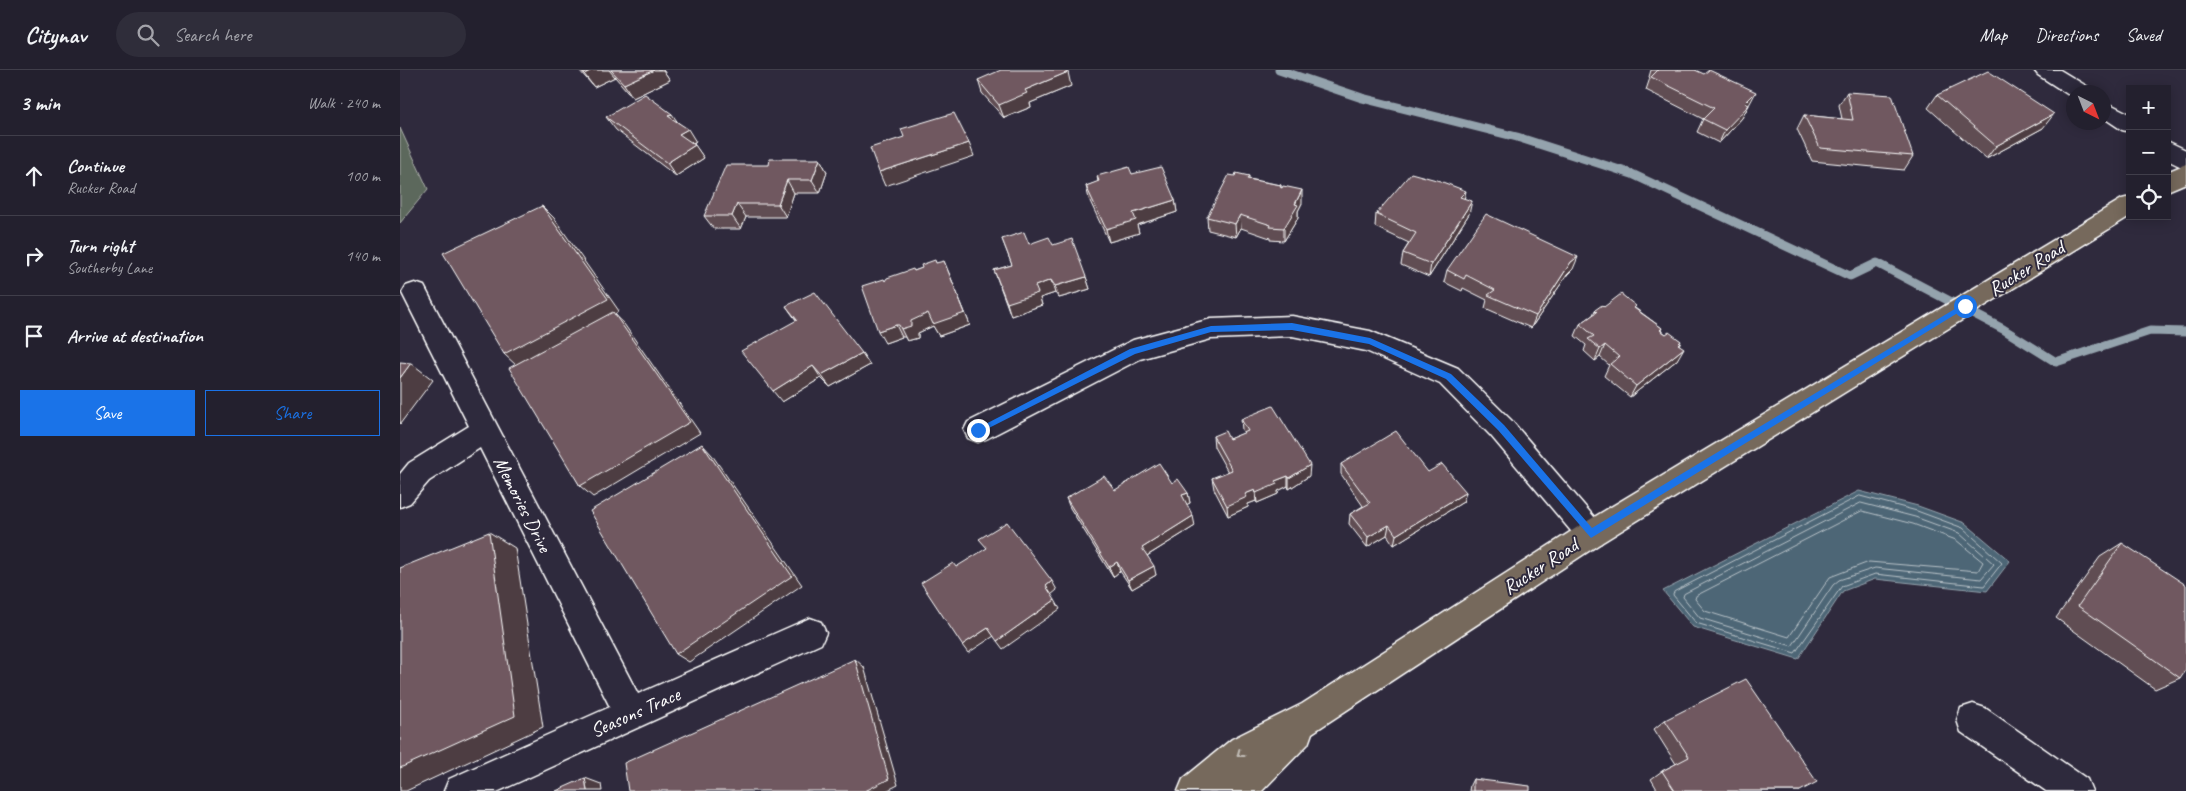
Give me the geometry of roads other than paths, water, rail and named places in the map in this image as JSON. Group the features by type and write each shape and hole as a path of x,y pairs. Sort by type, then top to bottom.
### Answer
{"main road":[{"path":"2171,181 2186,172"},
{"name":"Rucker Road","path":"1195,791 1244,751 1313,715 1591,534 2126,207"},
{"name":"Rucker Road","path":"1240,791 1313,715"}],"street":[{"path":"2045,70 2069,85"},
{"path":"2111,113 2126,122"},
{"path":"2171,152 2186,161"},
{"name":"Memories Drive","path":"415,293 631,714"},
{"path":"978,430 1133,351 1211,329 1292,326 1370,341 1449,376 1501,428 1591,534"},
{"path":"400,494 419,472 485,430"},
{"name":"Seasons Trace","path":"461,791 810,634"},
{"path":"1973,720 2075,791"}],"water":[{"path":"1859,491 1918,506 1965,523 2010,561 1987,591 1875,579 1843,591 1798,659 1693,627 1663,591"}],"waterway":[{"path":"1279,70 1362,98 1517,137 1632,174 1850,276 1877,263 2003,329 2056,362 2150,331 2186,332"}]}
